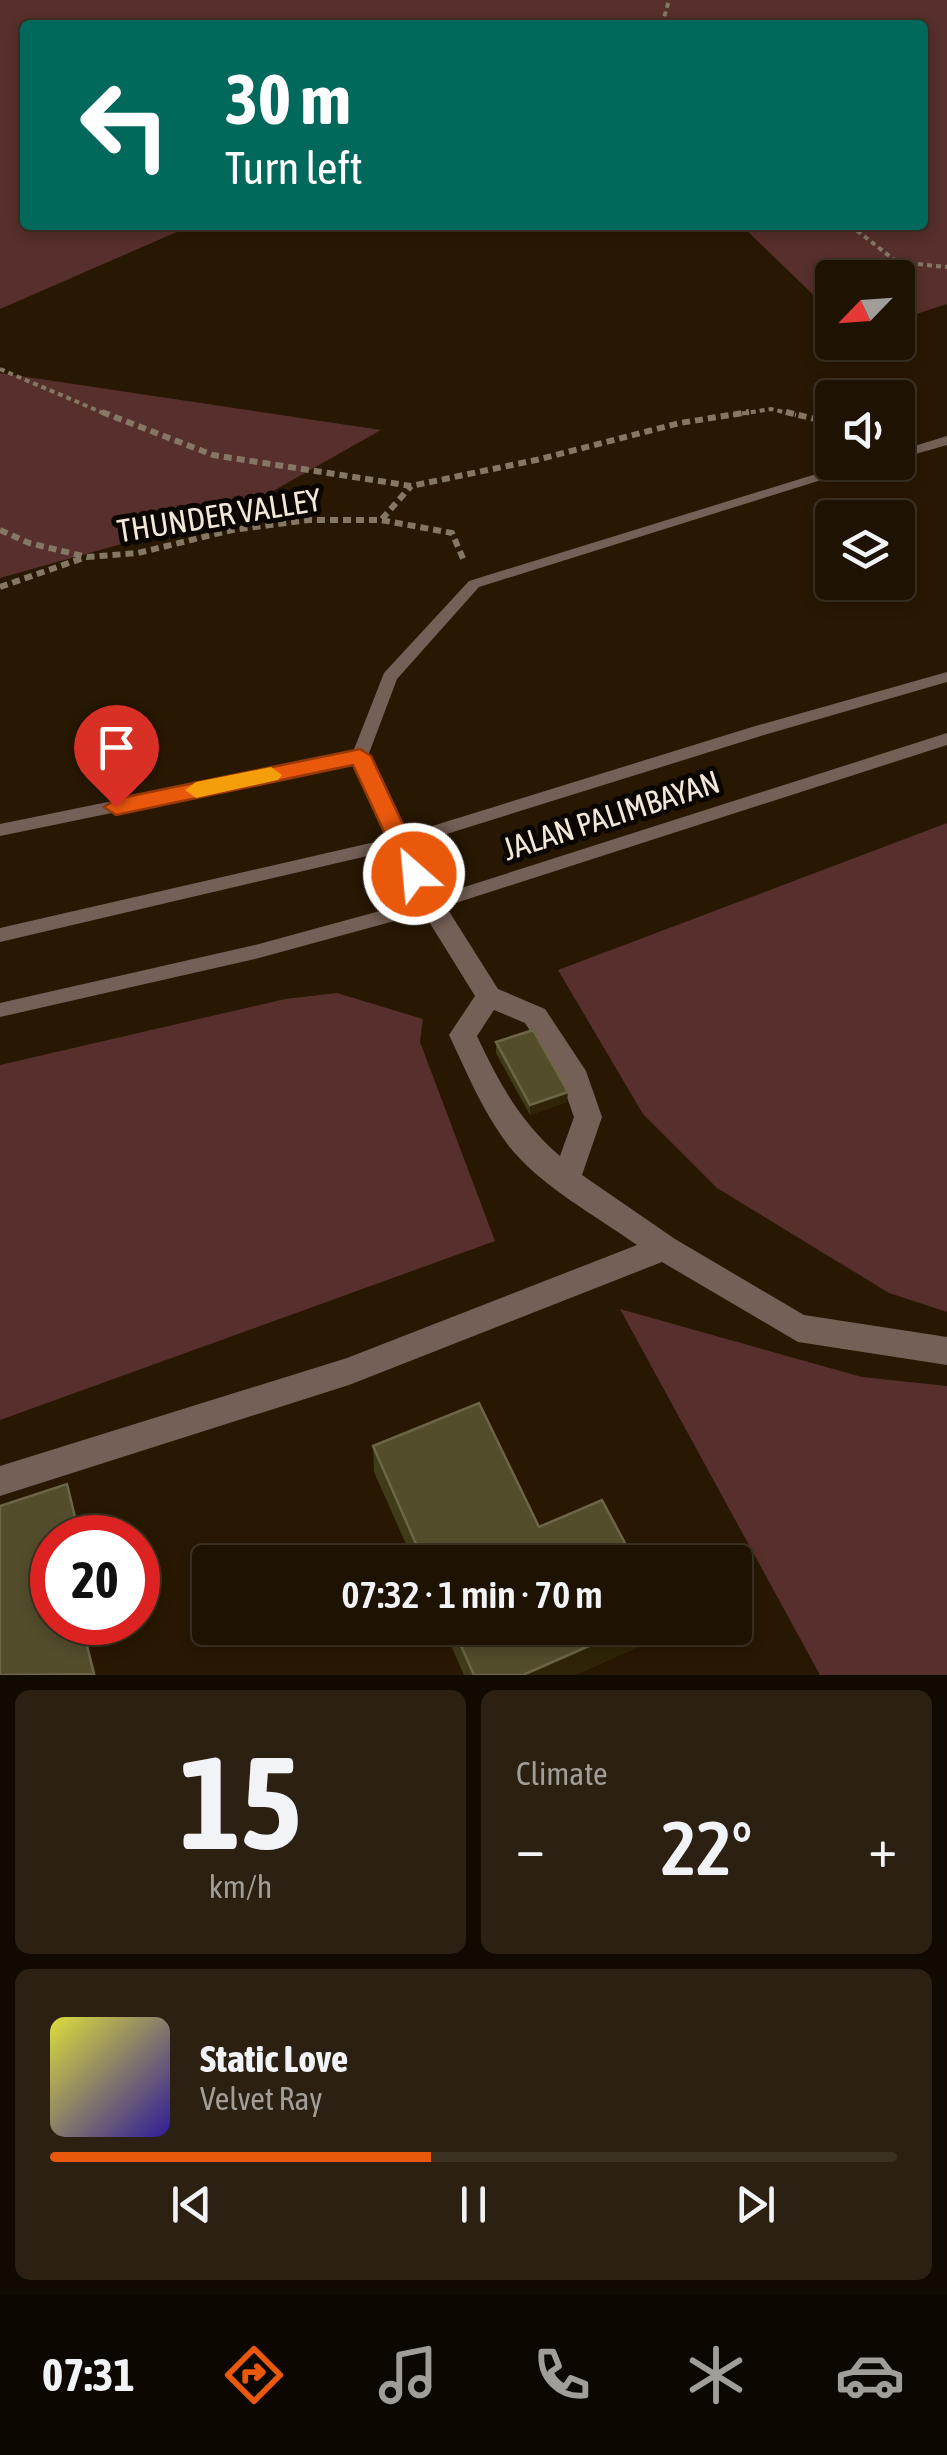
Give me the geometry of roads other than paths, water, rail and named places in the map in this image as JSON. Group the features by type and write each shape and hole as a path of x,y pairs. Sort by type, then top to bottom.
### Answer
{"street":[{"path":"430,904 489,996 534,1016 572,1071 588,1117 566,1180"},
{"path":"489,996 464,1036 490,1093 520,1139 566,1180 664,1248 798,1328 947,1351"},
{"path":"0,1482 349,1371 664,1248"}],"lane":[{"path":"915,450 947,440"},
{"path":"430,904 360,756 390,676 474,584 815,479"},
{"name":"JALAN PALIMBAYAN","path":"0,935 398,843 758,731 947,678"},
{"name":"JALAN PALIMBAYAN","path":"0,1010 260,951 430,904 947,738"},
{"path":"0,830 360,756"}]}
